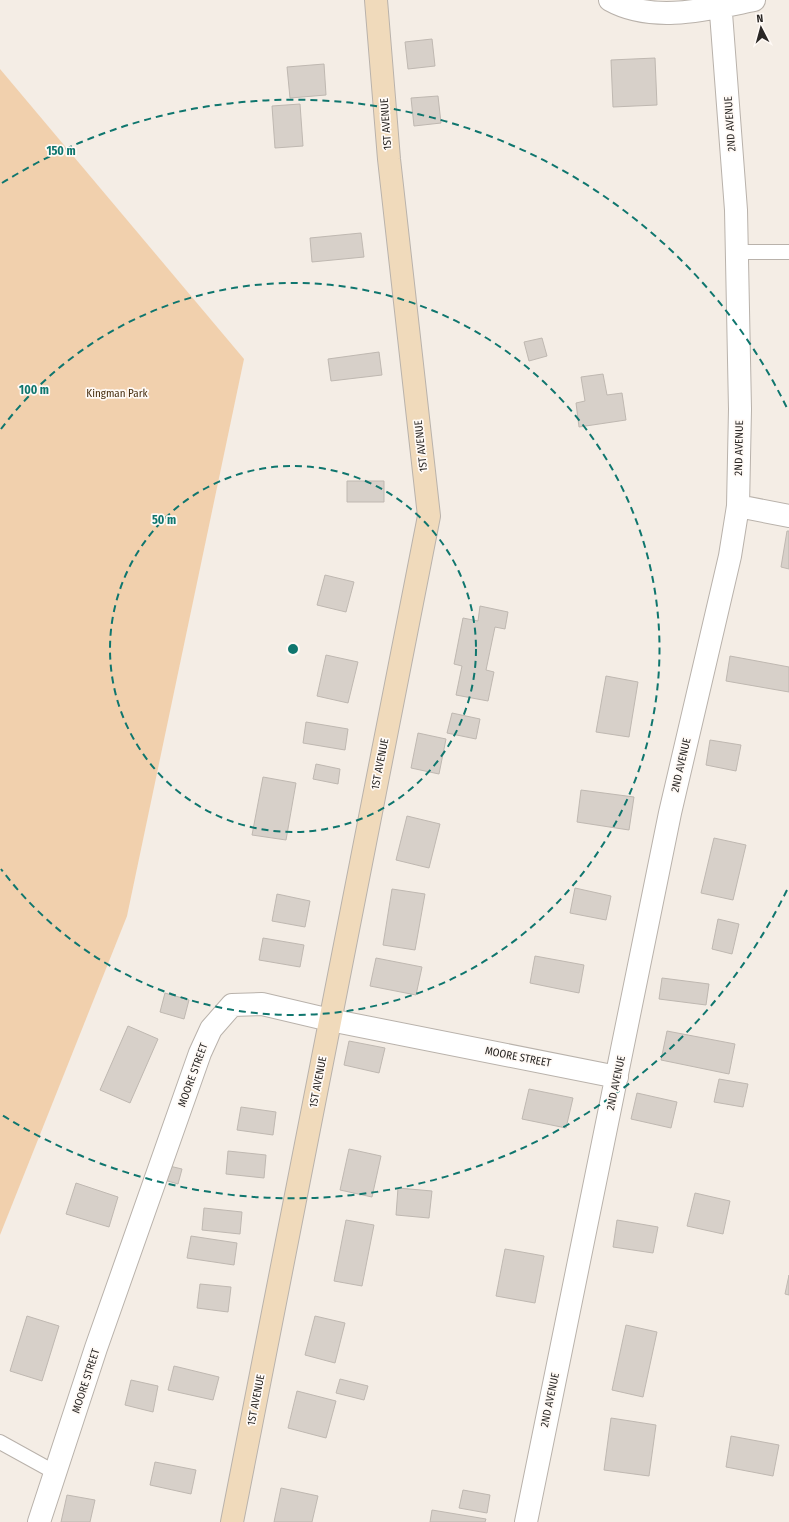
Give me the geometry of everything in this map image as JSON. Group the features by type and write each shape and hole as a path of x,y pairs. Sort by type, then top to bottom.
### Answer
{"street":[{"name":"1ST AVENUE","path":"232,1522 429,516 388,159 376,0"},
{"path":"610,0 617,4 652,12 675,14 720,3 754,0"},
{"name":"2ND AVENUE","path":"526,1522 670,813 730,556 738,506 740,409 736,202 720,3"},
{"path":"738,506 789,516"},
{"name":"MOORE STREET","path":"39,1522 96,1348 200,1053 211,1029 232,1005 262,1004 330,1020 617,1077"}],"lane":[{"path":"737,252 789,252"},
{"path":"0,1442 56,1473"}],"green space":[{"name":"Kingman Park","path":"0,69 244,359 127,916 0,1235"}],"building":[{"path":"432,39 435,66 408,69 405,42"},
{"path":"655,58 657,105 613,107 611,60"},
{"path":"324,64 326,95 290,98 287,67"},
{"path":"438,96 441,123 414,126 411,98"},
{"path":"300,104 303,146 275,148 272,106"},
{"path":"361,233 364,257 312,262 310,238"},
{"path":"542,338 547,356 529,361 524,342"},
{"path":"379,352 382,375 331,381 328,359"},
{"path":"603,374 607,395 622,393 626,420 579,427 576,403 585,401 581,377"},
{"path":"347,481 384,481 384,502 347,502"},
{"path":"787,531 789,531 789,569 781,567"},
{"path":"325,575 354,582 346,612 317,605"},
{"path":"480,606 508,612 505,629 495,627 486,670 494,672 488,701 456,695 462,666 454,664 463,618 478,621"},
{"path":"326,655 358,662 348,703 317,696"},
{"path":"730,656 789,667 789,692 726,681"},
{"path":"606,676 638,682 629,737 596,732"},
{"path":"452,713 480,719 476,739 447,733"},
{"path":"306,722 348,729 345,750 303,743"},
{"path":"418,733 446,739 439,774 411,768"},
{"path":"710,740 741,745 736,771 706,765"},
{"path":"316,764 340,769 338,784 313,779"},
{"path":"263,777 296,783 286,840 252,835"},
{"path":"581,790 634,797 629,830 577,822"},
{"path":"407,816 440,824 429,868 396,860"},
{"path":"714,838 746,845 733,900 701,893"},
{"path":"575,888 611,896 606,920 570,913"},
{"path":"392,889 425,894 415,950 383,945"},
{"path":"277,894 310,901 305,927 272,921"},
{"path":"718,919 739,924 732,954 712,949"},
{"path":"263,938 304,945 300,967 259,960"},
{"path":"535,956 584,965 579,993 530,983"},
{"path":"376,958 422,967 416,995 370,986"},
{"path":"662,978 709,984 706,1005 659,999"},
{"path":"165,993 189,1000 184,1019 160,1012"},
{"path":"128,1026 158,1039 130,1103 100,1090"},
{"path":"667,1031 735,1044 729,1074 661,1060"},
{"path":"349,1041 385,1048 379,1073 344,1065"},
{"path":"719,1079 748,1084 743,1107 714,1102"},
{"path":"529,1089 573,1098 566,1128 522,1119"},
{"path":"637,1093 677,1102 671,1128 631,1119"},
{"path":"241,1107 276,1112 273,1135 237,1130"},
{"path":"349,1149 381,1156 372,1197 340,1190"},
{"path":"228,1151 266,1155 264,1178 226,1174"},
{"path":"165,1165 182,1169 178,1184 161,1179"},
{"path":"76,1183 118,1197 109,1227 66,1214"},
{"path":"398,1188 432,1191 429,1218 396,1215"},
{"path":"695,1193 730,1201 723,1234 687,1226"},
{"path":"204,1208 242,1212 240,1234 202,1230"},
{"path":"346,1220 374,1225 362,1286 334,1281"},
{"path":"617,1220 658,1227 653,1253 613,1247"},
{"path":"191,1236 237,1243 234,1265 187,1258"},
{"path":"505,1249 544,1256 535,1303 496,1296"},
{"path":"789,1275 789,1295 785,1294"},
{"path":"200,1284 231,1287 228,1312 197,1308"},
{"path":"27,1316 59,1326 42,1381 10,1371"},
{"path":"315,1316 345,1323 335,1363 305,1355"},
{"path":"626,1325 657,1332 643,1397 612,1390"},
{"path":"174,1366 219,1377 213,1400 168,1390"},
{"path":"340,1379 368,1386 364,1400 336,1393"},
{"path":"131,1380 158,1386 153,1412 125,1405"},
{"path":"297,1391 336,1401 326,1438 288,1428"},
{"path":"611,1418 656,1425 649,1476 604,1470"},
{"path":"731,1436 779,1445 773,1476 726,1467"},
{"path":"155,1462 196,1470 191,1494 150,1485"},
{"path":"281,1488 318,1496 312,1522 274,1522"},
{"path":"463,1490 490,1495 487,1513 459,1508"},
{"path":"67,1495 95,1500 90,1522 61,1522"},
{"path":"432,1510 486,1519 485,1522 430,1522"}]}
